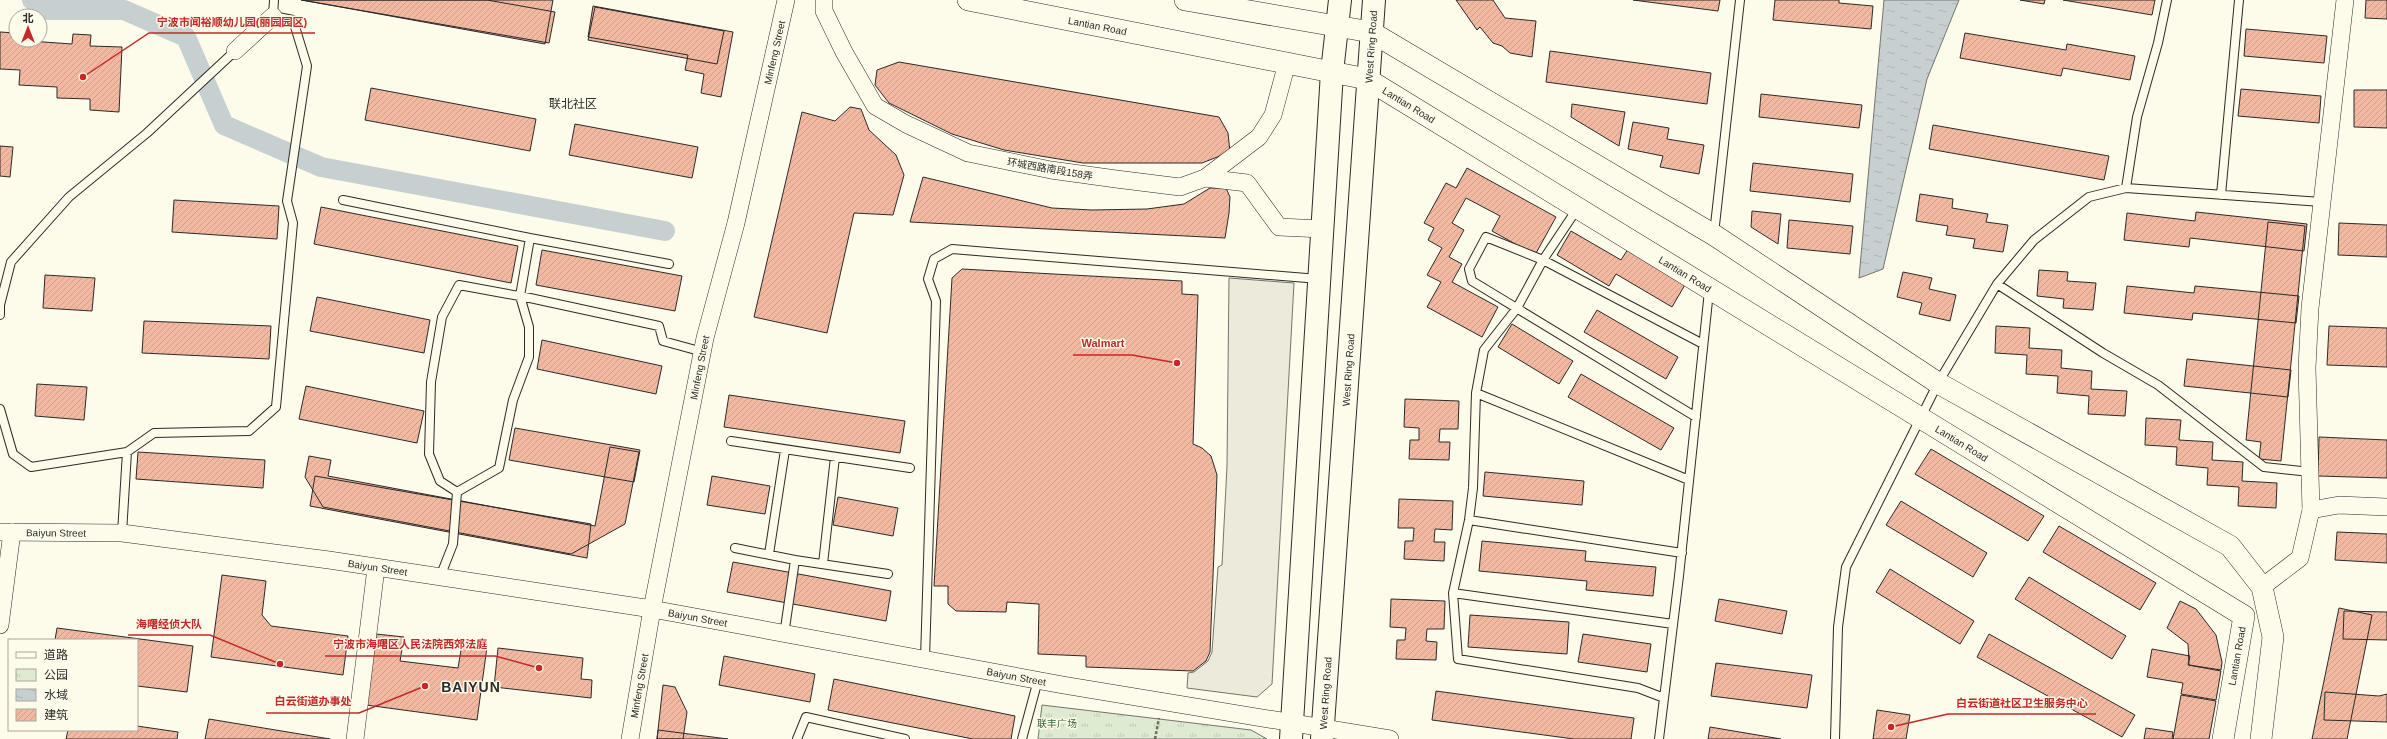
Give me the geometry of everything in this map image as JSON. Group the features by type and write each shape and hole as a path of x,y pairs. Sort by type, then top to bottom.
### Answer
{"main road":[{"path":"1291,731 1332,72 1340,0"},
{"name":"West Ring Road","path":"1323,733 1367,79 1374,0"}],"street":[{"name":"Minfeng Street","path":"630,739 652,609 702,352 736,223 786,0"},
{"name":"环城西路南段158弄","path":"824,0 824,11 875,106 906,124 968,153 1051,170 1180,187 1205,178 1259,137 1273,115 1287,63"},
{"name":"Lantian Road","path":"968,0 1367,79 2244,616 2223,739"},
{"path":"1185,0 1371,32 1714,235 1938,383 2230,546 2262,587 2273,637 2261,739"},
{"path":"2262,587 2300,558 2311,510 2307,368 2310,308 2345,0"},
{"path":"235,51 273,8"},
{"path":"1205,178 1247,183 1279,227 1323,229"},
{"path":"2311,510 2339,506 2387,506"},
{"path":"0,625 6,532"},
{"name":"Baiyun Street","path":"6,532 122,533 440,577 652,609 1038,680 1291,731 1390,739"},
{"path":"355,739 376,568"}],"lane":[{"path":"1714,235 1740,0"},
{"path":"2126,188 2137,117 2158,43 2167,0"},
{"path":"2221,195 2239,0"},
{"path":"0,409 13,454 31,467 127,452 154,433 249,431 276,408 293,223 288,197 307,66 293,20 273,8"},
{"path":"0,315 0,305 11,262 69,197 173,109 235,51"},
{"path":"1834,739 1838,627 1846,567 1938,383 1997,284 2034,240 2089,197 2126,188 2322,202"},
{"path":"343,200 530,238 669,264"},
{"path":"1578,208 1543,260 1517,308 1484,350 1476,393 1473,488 1469,520 1453,593 1458,659 1638,688 1664,698"},
{"path":"1696,417 1472,281 1469,269 1486,237 1543,260 1703,344"},
{"path":"456,492 499,468 513,400 529,357 529,327 520,296 530,238"},
{"path":"925,659 936,301 928,279 934,259 952,249 1320,279"},
{"path":"1997,284 2103,353 2158,385 2264,467 2310,472"},
{"path":"456,492 440,481 429,454 431,382 442,317 460,285 520,296 659,326 662,341 702,352"},
{"path":"1658,739 1682,553 1709,288"},
{"path":"1476,393 1689,480"},
{"path":"731,441 910,468"},
{"path":"769,554 785,450"},
{"path":"122,533 127,452"},
{"path":"823,564 835,457"},
{"path":"440,577 453,544 456,492"},
{"path":"1469,520 1682,553"},
{"path":"735,548 795,560 888,574"},
{"path":"784,634 795,560"},
{"path":"1453,593 1673,624"},
{"path":"1022,739 1038,680"},
{"path":"798,739 806,717 905,739"}],"green space":[{"name":"联丰广场","path":"1042,705 1251,730 1267,739 1038,739"}],"shaded area":[{"path":"1229,278 1294,283 1272,684 1257,697 1187,688 1188,673 1194,672 1208,661 1212,652 1218,567 1222,565 1227,466"}],"water":[{"path":"1884,0 1959,0 1927,79 1883,269 1859,278"}],"building":[{"path":"301,0 487,0 555,12 549,43"},
{"path":"302,0 553,0 545,44"},
{"path":"1456,0 1493,0 1505,18 1536,21 1532,57 1510,53 1502,46 1493,43 1480,27 1477,30"},
{"path":"1633,0 1720,0 1718,11"},
{"path":"1775,0 1839,0 1839,3 1873,6 1871,29 1773,20"},
{"path":"2020,0 2045,0 2044,4"},
{"path":"2063,0 2155,0 2152,15"},
{"path":"2366,0 2387,0 2387,19 2365,18"},
{"path":"593,6 733,32 721,97 701,93 704,74 685,70 688,55 588,37"},
{"path":"595,7 724,31 717,64 588,40"},
{"path":"2246,29 2327,36 2324,63 2244,56"},
{"path":"0,32 8,32 8,48 48,48 48,42 72,44 73,34 91,35 90,46 122,47 119,112 90,110 90,99 57,98 57,87 19,85 20,70 0,69"},
{"path":"1965,33 2066,50 2067,44 2135,56 2130,80 2063,68 2061,76 1960,58"},
{"path":"1550,51 1711,73 1707,104 1546,82"},
{"path":"899,62 1219,117 1228,133 1230,152 1202,163 1083,163 1004,150 952,134 889,103 875,85 877,70"},
{"path":"371,88 536,119 530,151 365,120"},
{"path":"2241,89 2321,96 2319,123 2238,116"},
{"path":"2354,90 2387,90 2387,128 2354,127"},
{"path":"1761,94 1862,105 1859,128 1759,117"},
{"path":"1572,104 1625,112 1619,146 1571,117"},
{"path":"850,107 861,109 869,130 896,155 904,175 893,215 854,213 827,333 754,317 802,112 835,121"},
{"path":"1633,122 1669,128 1667,139 1704,145 1699,174 1660,167 1663,156 1628,149"},
{"path":"575,124 698,147 692,178 569,155"},
{"path":"1933,125 2109,156 2104,180 1929,149"},
{"path":"0,146 13,147 10,177 0,176"},
{"path":"1753,163 1853,174 1850,202 1750,191"},
{"path":"1467,168 1556,217 1535,255 1492,231 1500,216 1466,198 1452,223 1464,230 1449,257 1462,264 1452,282 1498,307 1482,337 1427,307 1441,282 1427,275 1442,248 1428,240 1434,228 1424,223 1446,183 1456,188"},
{"path":"923,177 1052,208 1092,210 1147,209 1184,204 1210,188 1226,188 1230,197 1229,213 1225,238 910,222"},
{"path":"1920,194 1953,199 1952,208 1988,214 1986,222 2008,225 2003,252 1973,248 1975,239 1946,235 1948,226 1916,221"},
{"path":"174,200 279,206 277,239 172,232"},
{"path":"321,207 518,246 511,283 314,244"},
{"path":"1752,211 1781,214 1778,244 1751,227"},
{"path":"2196,212 2307,224 2304,251 2190,238 2189,247 2124,240 2127,213 2195,221"},
{"path":"1789,220 1853,226 1850,254 1787,248"},
{"path":"2268,222 2305,226 2281,461 2259,459 2261,442 2246,440"},
{"path":"2339,223 2387,225 2387,257 2338,255"},
{"path":"1571,231 1621,260 1628,249 1686,283 1672,307 1616,274 1609,286 1557,255"},
{"path":"542,250 682,276 675,311 536,285"},
{"path":"962,269 1182,281 1182,294 1198,295 1193,444 1202,448 1211,456 1217,475 1210,652 1206,661 1193,671 1086,667 1086,656 1038,654 1039,604 1007,602 1006,612 956,611 948,604 948,586 934,586 952,278"},
{"path":"2039,270 2068,272 2067,281 2096,283 2093,310 2063,308 2064,299 2037,296"},
{"path":"1903,272 1932,278 1929,289 1956,295 1950,321 1919,314 1922,303 1897,297"},
{"path":"45,275 95,278 92,311 43,308"},
{"path":"2127,286 2194,293 2195,286 2299,296 2296,323 2193,313 2192,320 2124,313"},
{"path":"317,297 430,320 424,353 310,331"},
{"path":"1597,310 1678,357 1666,379 1584,332"},
{"path":"144,321 271,326 269,359 142,353"},
{"path":"1512,324 1573,361 1559,384 1498,347"},
{"path":"1996,326 2030,328 2029,348 2062,350 2061,368 2092,371 2091,389 2127,391 2125,416 2088,414 2089,396 2057,393 2058,376 2026,374 2027,355 1995,353"},
{"path":"2329,326 2387,328 2387,367 2327,365"},
{"path":"542,340 662,366 656,394 537,369"},
{"path":"2187,359 2291,370 2288,397 2184,386"},
{"path":"1581,374 1674,428 1661,450 1568,397"},
{"path":"37,384 87,387 84,420 35,416"},
{"path":"306,386 424,411 417,443 299,419"},
{"path":"729,395 905,421 900,453 724,427"},
{"path":"1405,399 1459,401 1458,429 1440,429 1439,442 1450,442 1449,460 1409,459 1410,440 1419,440 1419,428 1404,427"},
{"path":"2146,418 2181,420 2179,440 2213,442 2212,460 2243,462 2242,481 2277,483 2276,508 2238,506 2239,487 2207,485 2208,468 2176,465 2177,447 2145,445"},
{"path":"515,428 640,450 634,482 509,460"},
{"path":"2319,437 2387,440 2387,478 2318,476"},
{"path":"610,447 639,452 625,524 571,554 323,507 305,477 309,456 331,460 328,476 595,526"},
{"path":"1931,449 2044,516 2028,541 1915,474"},
{"path":"138,452 265,460 263,488 136,479"},
{"path":"1485,472 1584,481 1582,505 1483,496"},
{"path":"315,476 591,524 587,558 310,506"},
{"path":"712,476 770,486 765,514 707,505"},
{"path":"838,497 898,508 893,536 833,525"},
{"path":"1399,499 1453,501 1452,530 1435,529 1434,542 1445,542 1444,561 1404,559 1405,541 1413,541 1414,528 1398,528"},
{"path":"1901,501 1987,553 1973,577 1886,525"},
{"path":"2059,526 2156,583 2140,610 2043,552"},
{"path":"2337,532 2387,534 2387,563 2335,560"},
{"path":"1482,541 1586,551 1585,561 1656,567 1653,596 1586,590 1587,581 1479,571"},
{"path":"733,562 891,591 886,621 727,592"},
{"path":"1890,569 1974,621 1960,644 1876,592"},
{"path":"222,575 266,581 262,615 271,626 348,636 343,675 211,657"},
{"path":"2029,577 2126,636 2112,659 2015,599"},
{"path":"1391,599 1445,601 1444,629 1427,629 1426,641 1437,642 1436,660 1396,659 1397,640 1405,640 1406,628 1390,627"},
{"path":"1719,599 1787,611 1782,634 1715,621"},
{"path":"2180,601 2196,609 2216,635 2222,662 2221,670 2189,665 2188,644 2167,628"},
{"path":"2339,608 2372,615 2347,739 2312,739"},
{"path":"2344,611 2387,612 2387,640 2343,639"},
{"path":"1470,615 1569,622 1567,654 1468,647"},
{"path":"57,628 193,646 187,692 138,686 138,639 55,639"},
{"path":"376,634 404,637 400,661 458,668 462,644 487,647 477,720 366,705"},
{"path":"1583,634 1651,644 1647,672 1578,662"},
{"path":"1989,634 2135,715 2122,737 1977,657"},
{"path":"498,648 583,658 581,679 592,680 591,698 494,687"},
{"path":"2152,649 2190,656 2188,665 2221,671 2216,700 2181,694 2183,683 2147,677"},
{"path":"724,656 815,674 810,702 719,685"},
{"path":"1716,663 1812,675 1807,708 1711,696"},
{"path":"834,679 1015,716 1011,739 973,739 828,710"},
{"path":"663,685 675,687 687,712 683,739 657,739"},
{"path":"1436,691 1634,718 1631,739 1574,739 1432,720"},
{"path":"2325,692 2379,696 2387,694 2387,722 2324,720"},
{"path":"2181,695 2216,701 2209,739 2173,739"},
{"path":"1877,710 1910,715 1906,739 1873,739"},
{"path":"209,719 330,739 205,739"},
{"path":"138,726 178,732 177,739 66,739 68,731 138,731"},
{"path":"1710,727 1781,739 1708,739"},
{"path":"2146,728 2173,732 2172,739 2144,739"},
{"path":"658,730 728,739 657,739"}],"waterway":[{"path":"32,0 48,10 124,10 186,37 224,125 321,167 665,231"}],"place":[{"name":"宁波市闻裕顺幼儿园(丽园园区)","path":"83,77"},
{"name":"Walmart","path":"1177,363"},
{"name":"海曙经侦大队","path":"280,664"},
{"name":"宁波市海曙区人民法院西郊法庭","path":"539,668"},
{"name":"白云街道办事处","path":"425,686"},
{"name":"白云街道社区卫生服务中心","path":"1891,727"}],"district":[{"name":"联北社区","path":"573,104"},
{"name":"BAIYUN","path":"471,687"}]}
